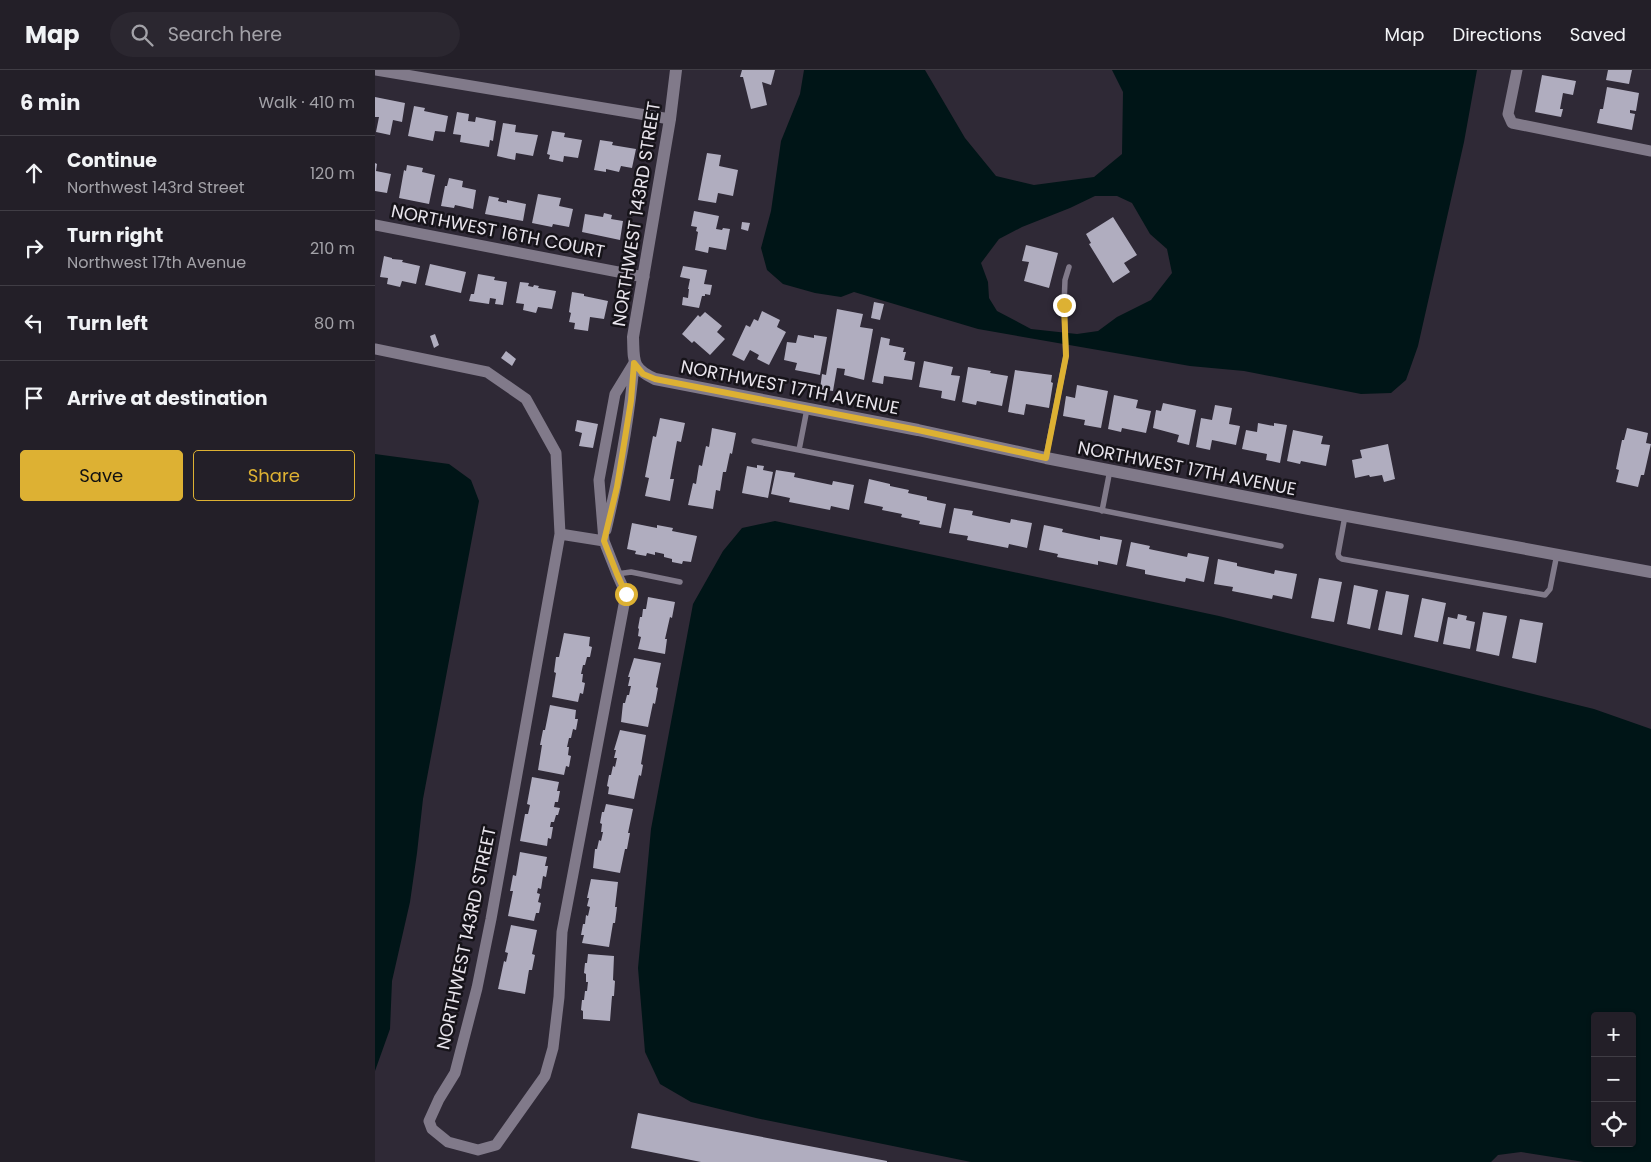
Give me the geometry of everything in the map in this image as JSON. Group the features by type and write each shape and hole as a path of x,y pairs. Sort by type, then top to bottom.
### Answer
{"street":[{"path":"376,70 422,75 670,119"},
{"name":"NORTHWEST 143RD STREET","path":"604,541 617,487 631,401 634,363 633,337 670,119 676,70"},
{"path":"1517,70 1508,114 1513,124 1651,151"},
{"name":"NORTHWEST 16TH COURT","path":"375,225 644,277"},
{"name":"NORTHWEST 143RD STREET","path":"375,349 487,372 526,399 556,453 559,534 477,988 455,1073 439,1099 429,1121 431,1130 448,1142 478,1150 495,1145 545,1076 553,1048 559,997 562,932 626,594 604,541 599,480 615,394 634,363"},
{"name":"NORTHWEST 17TH AVENUE","path":"634,363 643,374 655,379 1345,516 1651,572"},
{"path":"559,534 604,541"}],"lane":[{"path":"1046,458 1066,356 1064,305 1065,280 1069,267"},
{"path":"799,450 807,409"},
{"path":"754,441 1281,546"},
{"path":"1102,510 1110,470"},
{"path":"1345,516 1338,554 1342,559 1352,561 1545,595 1550,589 1557,554"},
{"path":"617,574 631,572 679,582"}],"shaded area":[{"path":"804,70 925,70 965,138 996,176 1034,185 1094,177 1122,154 1123,92 1112,70 1477,70 1464,142 1418,346 1406,380 1391,393 1361,394 1244,371 1190,366 978,329 854,292 841,297 815,293 783,284 767,270 761,248 771,211 781,141 800,94","holes":["1095,196 1117,196 1132,203 1150,234 1167,249 1172,273 1151,300 1117,317 1098,331 1077,334 1031,329 997,311 989,298 988,282 981,263 999,239 1022,227"]},
{"path":"375,454 449,464 471,480 479,501 423,799 410,902 392,981 390,1029 375,1071"},
{"path":"775,521 1219,616 1594,709 1651,729 1651,1162 1584,1162 1521,1152 1498,1155 1491,1162 971,1162 756,1118 691,1102 660,1084 645,1052 638,968 651,829 693,604 723,551 742,528"}],"building":[{"path":"742,70 775,70 771,85 762,82 767,105 751,109 743,77 740,77"},
{"path":"1608,70 1632,70 1629,84 1606,80"},
{"path":"1542,75 1576,81 1573,95 1563,93 1560,109 1563,109 1561,117 1535,112"},
{"path":"1607,87 1639,93 1636,111 1630,110 1630,113 1635,114 1632,130 1597,123 1600,109 1603,109"},
{"path":"375,97 405,103 402,122 393,120 390,135 376,132 379,117 375,117"},
{"path":"414,106 425,108 424,111 448,116 445,132 435,131 433,141 408,136"},
{"path":"457,112 469,114 468,121 475,122 476,117 496,121 493,141 490,140 489,147 460,142 461,135 453,134"},
{"path":"503,123 516,125 515,132 538,135 533,156 516,153 515,160 497,156"},
{"path":"552,131 565,133 564,137 582,140 578,158 564,156 563,162 549,159 550,155 547,154"},
{"path":"600,140 613,142 612,145 636,149 632,168 621,166 619,172 606,169 606,172 594,170"},
{"path":"707,153 721,155 719,166 738,170 733,196 718,193 716,203 698,200"},
{"path":"375,163 377,164 376,171 391,174 387,193 375,191"},
{"path":"407,165 423,168 422,172 435,175 429,204 399,198 404,170 406,171"},
{"path":"449,178 463,181 462,187 476,190 473,209 455,205 454,208 441,206 445,186 447,186"},
{"path":"538,194 561,198 559,206 573,209 569,227 553,224 552,227 532,223"},
{"path":"489,196 499,198 498,201 507,203 507,200 526,204 523,221 485,214"},
{"path":"694,211 719,216 716,229 730,229 726,250 709,247 708,253 695,250 698,232 696,231 697,227 691,226"},
{"path":"604,213 612,215 611,219 623,221 620,240 582,232 585,214 603,217"},
{"path":"1113,217 1137,255 1124,263 1130,272 1113,283 1089,244 1091,243 1086,234"},
{"path":"742,222 750,223 748,231 741,229"},
{"path":"1026,245 1058,253 1049,288 1024,281 1029,262 1022,261"},
{"path":"384,256 420,266 416,284 402,281 400,287 387,284 388,278 380,277"},
{"path":"430,264 466,272 461,293 425,285"},
{"path":"683,266 707,270 704,284 712,285 710,295 705,294 705,296 702,296 699,308 682,305 683,297 688,298 690,279 680,277"},
{"path":"478,274 495,277 494,280 507,282 503,305 495,304 496,299 490,298 489,304 469,301 471,294 474,294"},
{"path":"520,282 529,283 528,286 533,287 534,285 539,286 538,288 556,291 552,309 538,307 536,313 523,310 524,304 516,303"},
{"path":"572,292 608,301 604,319 590,317 588,331 574,329 575,323 569,322"},
{"path":"874,302 884,304 880,320 871,318"},
{"path":"837,309 863,314 860,327 873,329 864,380 844,375 845,369 837,368 833,391 820,389 822,374 826,375"},
{"path":"762,311 780,320 777,327 786,332 769,365 757,359 759,355 750,350 744,361 732,355 746,325 750,327 754,319 758,321"},
{"path":"705,312 722,326 717,332 725,339 710,355 694,341 692,343 682,334 698,315 700,317"},
{"path":"435,334 439,345 434,348 430,336"},
{"path":"798,335 814,338 814,335 827,337 820,375 795,370 797,363 784,360 787,342 796,343"},
{"path":"881,337 890,339 889,345 904,348 903,352 906,352 904,360 915,362 912,380 884,376 883,384 872,382"},
{"path":"506,351 516,359 512,366 501,358"},
{"path":"924,361 953,367 951,375 960,376 955,401 941,398 942,391 919,387"},
{"path":"968,367 1008,376 1002,406 977,401 976,405 962,402"},
{"path":"1015,370 1052,375 1051,382 1053,383 1049,408 1026,404 1024,415 1008,412"},
{"path":"1077,385 1108,391 1101,428 1084,425 1085,420 1063,416 1066,396 1075,398"},
{"path":"1114,395 1138,400 1136,408 1151,411 1146,433 1122,428 1121,432 1108,429"},
{"path":"1163,403 1196,410 1189,445 1177,442 1179,435 1153,428 1156,410 1161,411"},
{"path":"1215,405 1232,408 1229,424 1240,426 1236,445 1212,440 1210,450 1196,447 1201,418 1212,420"},
{"path":"660,418 685,423 681,442 677,441 670,479 674,479 670,501 645,496 649,478 645,477 653,436 656,437"},
{"path":"577,420 598,424 593,448 579,446 582,433 575,431"},
{"path":"1258,423 1274,426 1274,423 1287,425 1280,463 1266,460 1267,454 1242,449 1246,430 1257,432"},
{"path":"712,428 736,433 726,472 723,472 720,491 716,490 713,509 688,505 693,483 696,484 699,465 702,466 706,446 709,447"},
{"path":"1627,428 1648,433 1646,443 1651,444 1644,475 1641,475 1638,487 1616,482 1619,470 1616,469 1622,440 1624,440"},
{"path":"1293,430 1323,436 1321,444 1330,445 1326,466 1301,461 1300,464 1287,461"},
{"path":"1388,444 1395,479 1384,482 1382,475 1355,478 1352,460 1362,458 1360,450"},
{"path":"757,465 764,466 763,470 773,472 768,498 742,493 747,466 757,468"},
{"path":"776,470 795,473 794,477 832,485 833,481 854,485 849,510 831,506 830,510 789,502 790,498 771,494"},
{"path":"869,479 909,490 908,493 927,497 927,500 946,504 941,528 919,524 920,521 901,517 902,514 882,510 883,507 864,503"},
{"path":"954,508 973,511 972,515 1010,523 1011,519 1032,523 1027,548 1009,544 1008,548 967,540 968,536 949,533"},
{"path":"632,523 657,528 657,525 673,528 672,531 697,536 691,562 683,561 682,564 672,562 672,559 664,557 664,554 655,552 655,555 647,553 646,556 635,554 636,551 627,549"},
{"path":"1044,525 1063,529 1062,532 1100,540 1100,536 1122,540 1117,565 1098,561 1098,565 1057,557 1058,554 1039,550"},
{"path":"1131,542 1150,546 1149,549 1187,557 1188,553 1209,557 1204,582 1186,578 1185,582 1145,574 1145,570 1126,566"},
{"path":"1218,559 1237,563 1237,566 1274,574 1275,570 1297,574 1292,599 1273,595 1272,599 1232,591 1233,587 1214,584"},
{"path":"1319,578 1342,582 1334,622 1311,618"},
{"path":"1354,585 1378,590 1370,629 1347,624"},
{"path":"1386,591 1409,595 1402,635 1378,630"},
{"path":"648,597 675,602 665,639 667,639 665,654 638,649 641,637 638,636 640,617 642,617 643,609 646,609"},
{"path":"1422,598 1446,603 1438,642 1414,637"},
{"path":"1483,612 1507,616 1499,656 1476,651"},
{"path":"1458,614 1467,616 1466,620 1475,622 1470,649 1443,644 1448,617 1457,619"},
{"path":"1520,619 1543,623 1536,663 1512,658"},
{"path":"564,633 590,637 589,646 592,647 590,657 587,657 585,665 583,665 581,674 583,674 582,682 585,683 583,694 580,693 578,702 552,697 556,673 554,672 556,657 559,657"},
{"path":"634,658 661,663 655,704 653,703 648,727 621,722 623,703 625,703 627,695 629,695 631,686 628,686 630,677 628,677"},
{"path":"550,705 576,710 575,719 578,719 576,730 573,729 571,738 569,738 567,747 569,747 568,755 571,756 569,767 566,766 564,775 538,770 542,745 540,745"},
{"path":"620,730 646,735 641,776 639,775 634,799 608,794 609,775 611,775 613,766 615,767 617,758 614,758 616,750 614,750"},
{"path":"532,777 559,782 557,791 560,791 558,802 555,802 554,807 560,808 554,822 551,822 550,827 553,827 551,839 548,838 547,846 520,841 525,814 528,814 530,805 527,804"},
{"path":"606,804 633,809 627,849 625,849 620,873 593,868 595,849 597,849 599,840 601,841 603,832 601,832 602,824 600,823"},
{"path":"520,852 547,857 545,866 548,866 546,877 543,876 541,889 538,888 537,893 540,894 538,902 541,903 539,913 536,913 534,921 508,916 513,891 510,891 513,875 516,876"},
{"path":"591,879 618,882 615,923 613,923 609,947 582,943 584,935 581,935 583,924 585,924 586,915 588,916 590,907 587,906 589,898 587,898"},
{"path":"511,925 537,930 532,954 535,955 532,970 529,970 525,994 498,989 504,961 506,962 508,953 505,952"},
{"path":"588,954 614,956 613,980 615,981 610,1021 583,1019 583,1011 581,1010 582,1000 584,1000 585,991 587,991 588,982 586,982 586,974 584,973"},
{"path":"638,1113 887,1162 701,1162 631,1148"}],"route":[{"path":"626,594 604,541 617,487 631,401 634,363 643,374 655,379 918,430 1046,458 1066,356 1064,305"}]}
